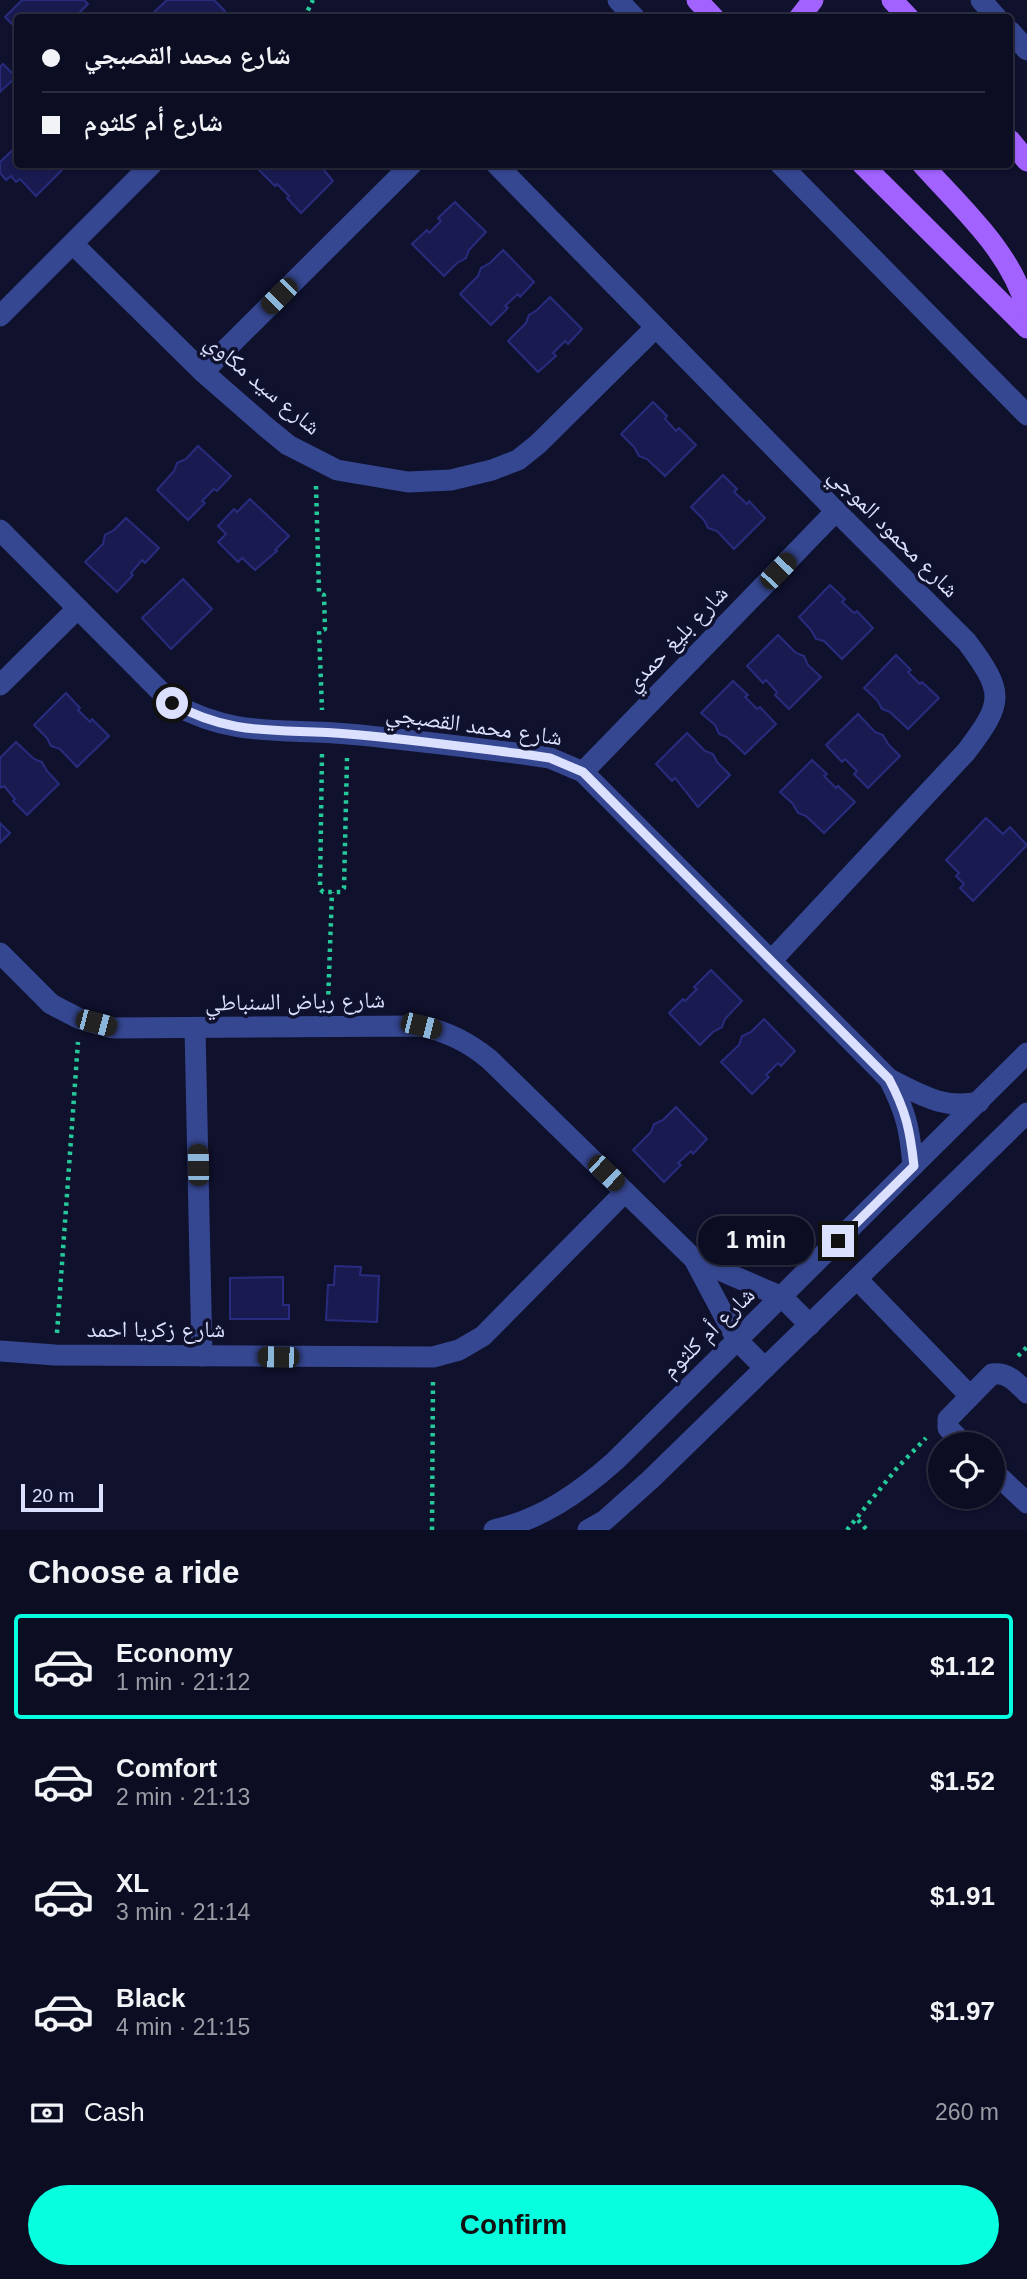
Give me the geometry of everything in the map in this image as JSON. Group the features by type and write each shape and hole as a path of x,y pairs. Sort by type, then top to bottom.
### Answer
{"main road":[{"path":"697,0 710,14"},
{"path":"802,14 813,0"},
{"path":"892,0 905,14"},
{"path":"1013,144 1027,161"},
{"path":"866,168 1027,328"},
{"path":"925,168 1005,259 1017,280 1027,310"}],"street":[{"path":"618,0 631,14"},
{"path":"981,0 993,14"},
{"path":"1013,35 1027,50"},
{"path":"0,316 148,168"},
{"path":"203,372 408,168"},
{"name":"شارع محمود الموجي","path":"500,168 967,642 984,665 994,685 996,704 983,730 966,752 771,961"},
{"path":"784,168 1027,415"},
{"name":"شارع سيد مكاوي","path":"73,244 203,372 288,445 337,470 408,482 451,480 492,470 518,460 538,444 655,328"},
{"name":"شارع بليغ حمدي","path":"583,772 836,511"},
{"name":"شارع محمد القصبجي","path":"0,530 172,703 196,716 222,725 249,729 347,734 550,758 583,772 889,1079 901,1101 909,1127 914,1166"},
{"path":"0,685 78,609"},
{"name":"شارع رياض السنباطي","path":"0,953 51,1003 80,1019 112,1028 421,1026 446,1032 469,1043 489,1059 694,1259 737,1340 765,1368"},
{"path":"195,1028 202,1356"},
{"name":"شارع أم كلثوم","path":"494,1530 513,1526 550,1510 584,1488 615,1461 1027,1053"},
{"name":"شارع محمد القصبجي","path":"889,1079 943,1104 961,1106 978,1102"},
{"path":"588,1530 604,1521 650,1480 1027,1114"},
{"name":"شارع زكريا احمد","path":"0,1351 55,1355 433,1357 459,1350 483,1336 625,1192"},
{"name":"شارع رياض السنباطي","path":"694,1259 782,1297"},
{"path":"858,1280 969,1395"},
{"path":"782,1297 810,1325"},
{"path":"952,1432 948,1428 948,1419 992,1374 1001,1373 1011,1377 1027,1393"},
{"path":"1005,1482 1027,1503"}],"path":[{"path":"315,460 319,593 324,595 325,629 319,631 323,733 320,889 323,892 341,892 344,888 347,734"},
{"path":"328,1027 332,892"},
{"path":"55,1355 80,1019"},
{"path":"432,1530 433,1357"},
{"path":"847,1530 858,1520 897,1468 948,1419"},
{"path":"858,1520 867,1530"}],"building":[{"path":"22,0 84,0 88,4 78,14 14,14 14,26 5,17"},
{"path":"167,0 214,0 225,11 222,14 152,14"},
{"path":"3,64 14,75 14,79 0,92 0,67"},
{"path":"14,149 14,168 64,168 36,196 20,179 16,182 11,176 6,180 0,173 0,162"},
{"path":"322,168 333,181 301,213 287,198 289,196 259,170"},
{"path":"455,202 486,232 469,250 466,258 444,276 412,244 427,230 429,233 441,221 438,218"},
{"path":"503,250 534,282 520,297 518,294 505,306 508,308 491,325 460,294 478,276 481,268"},
{"path":"550,297 582,329 568,344 565,341 553,353 556,356 538,372 508,341 526,323 529,315"},
{"path":"653,402 667,416 665,419 676,431 679,428 696,445 665,476 647,459 639,456 621,434"},
{"path":"198,446 231,476 217,491 214,489 202,501 205,503 188,520 157,490 174,471 177,463 186,459"},
{"path":"723,475 737,489 734,492 747,504 749,501 765,518 734,549 717,531 708,528 691,507"},
{"path":"250,499 289,536 275,550 277,551 255,570 242,558 238,562 218,542 226,534 218,526 234,509 237,512"},
{"path":"126,518 159,548 145,563 142,560 131,573 133,575 117,592 85,562 103,544 105,535"},
{"path":"183,579 212,609 171,649 142,618"},
{"path":"830,585 845,599 842,602 854,613 857,611 873,628 842,659 824,641 816,639 799,617"},
{"path":"778,635 796,653 804,656 808,665 821,677 789,709 775,695 777,692 766,680 763,683 747,666"},
{"path":"896,655 920,684 922,682 939,698 908,729 890,712 882,709 864,688"},
{"path":"733,681 748,695 745,697 757,709 760,707 776,724 745,754 727,737 719,734 715,725 701,713"},
{"path":"66,693 90,722 92,719 109,736 77,767 60,749 51,746 34,725"},
{"path":"858,714 875,732 883,735 900,756 868,788 854,774 857,771 845,759 842,762 826,745"},
{"path":"687,733 705,751 713,754 730,775 698,807 675,778 672,781 656,764"},
{"path":"16,742 34,759 42,762 59,784 27,815 13,801 15,799 4,786 0,788 0,758"},
{"path":"812,760 827,774 824,776 836,788 838,786 855,802 824,833 806,816 798,813 780,792"},
{"path":"986,818 1003,834 1010,827 1027,845 973,901 960,888 964,884 956,876 959,873 946,860"},
{"path":"0,823 10,833 0,843"},
{"path":"711,970 742,1001 725,1019 722,1027 700,1045 669,1013 697,989 694,987"},
{"path":"764,1019 795,1051 781,1066 778,1063 766,1075 769,1077 752,1094 721,1062 739,1045 742,1036 751,1032"},
{"path":"676,1107 707,1139 693,1154 691,1151 678,1163 681,1165 664,1182 633,1150 651,1132 654,1124 663,1120"},
{"path":"335,1266 361,1267 360,1275 379,1276 377,1322 326,1320 328,1285 334,1285"},
{"path":"283,1277 283,1305 289,1305 289,1319 230,1319 230,1278"}],"route":[{"path":"172,703 196,716 222,725 347,734 523,754 550,758 583,772 603,789 889,1079 901,1101 909,1127 914,1166 838,1241"}]}
